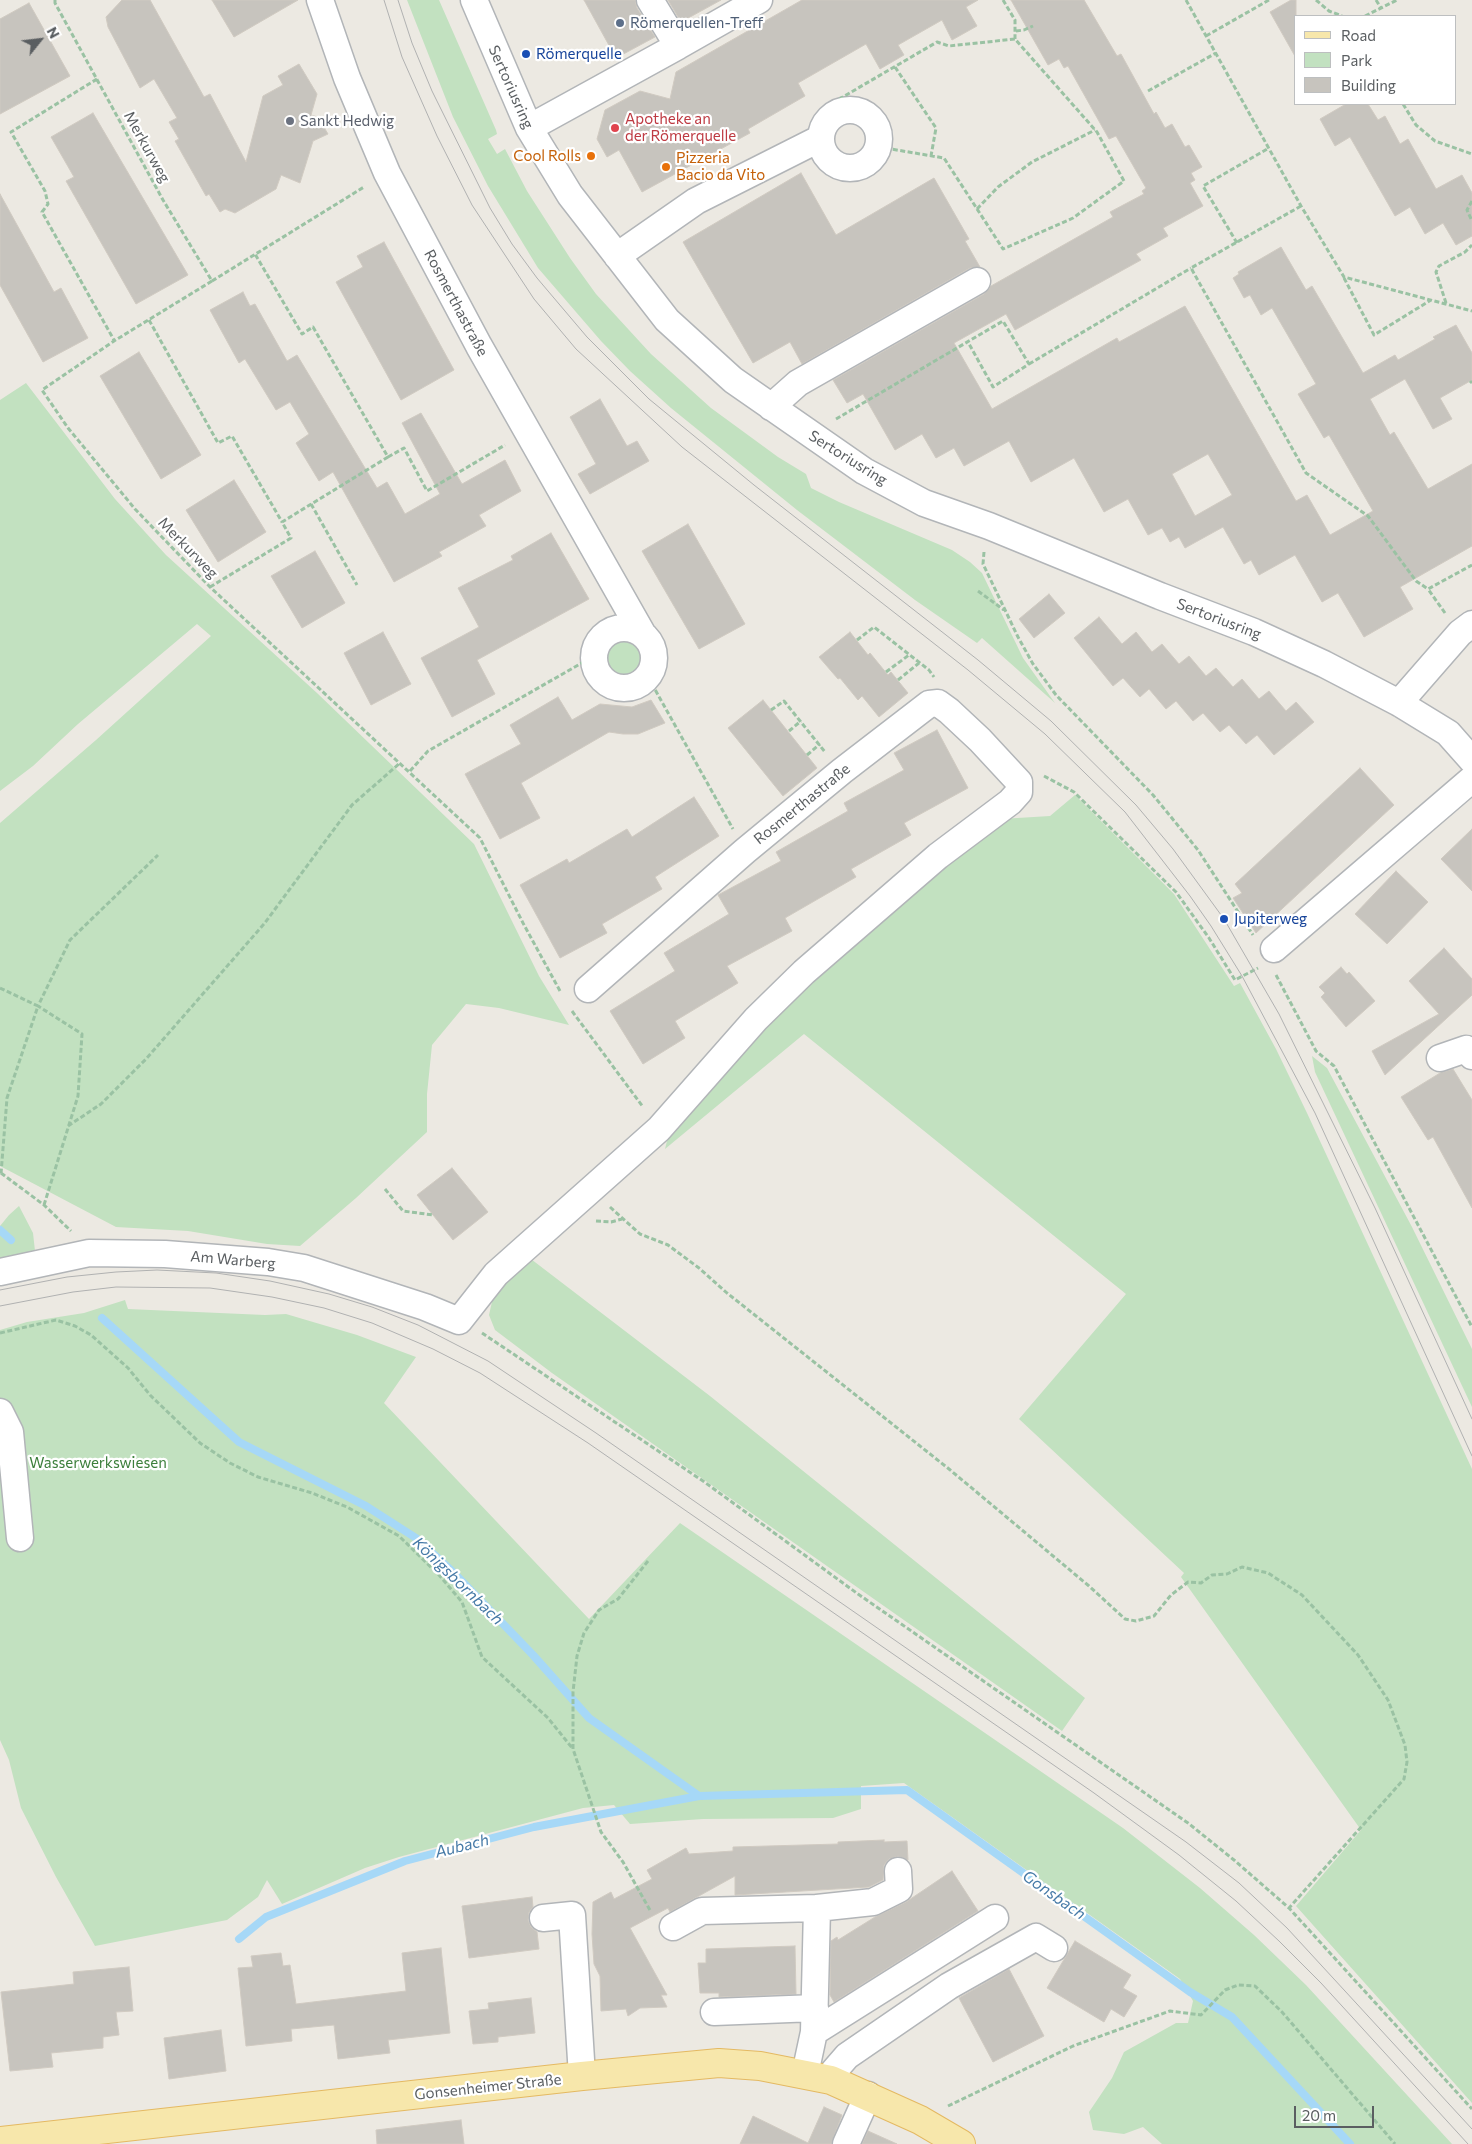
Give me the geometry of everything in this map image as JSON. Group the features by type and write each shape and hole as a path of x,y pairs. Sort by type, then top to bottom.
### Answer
{"main road":[{"name":"Gonsenheimer Straße","path":"0,2141 582,2076 720,2063 760,2066 818,2077 868,2095 920,2120 961,2144"}],"street":[{"name":"Rosmerthastraße","path":"320,0 347,78 387,173 527,432 653,649 655,658 648,676"},
{"name":"Sertoriusring","path":"474,0 529,128 570,196 667,320 733,380 864,471 924,503 989,526 1254,632 1324,664 1399,703 1448,733 1472,760"},
{"path":"650,0 678,46"},
{"path":"529,128 758,0"},
{"path":"616,256 696,201 824,130 835,114 844,110 864,113 871,119 877,127 879,147 875,156 860,167 851,169 841,168 826,157 822,148 824,130"},
{"path":"771,407 798,383 978,281"},
{"path":"642,633 633,628 615,629 600,639 594,656 599,674 614,686 632,687 648,676"},
{"path":"1399,703 1466,629"},
{"name":"Rosmerthastraße","path":"588,989 745,851 842,771 921,708 938,703"},
{"path":"459,1321 496,1274 659,1129 756,1019 804,972 931,862 1010,802 1030,778 978,738 938,703"},
{"path":"1266,955 1472,779"},
{"path":"1440,1058 1466,1049 1472,1056"},
{"name":"Am Warberg","path":"0,1272 89,1253 174,1255 268,1262 304,1268 425,1307 459,1321"},
{"path":"0,1412 10,1432 20,1538"},
{"path":"673,1927 702,1911 816,1908 873,1902 899,1889 898,1871"},
{"path":"816,1908 814,2020 818,2077 834,2071 847,2056 949,1986 1036,1937 1054,1948"},
{"path":"543,1918 572,1915 582,2076"},
{"path":"714,2012 814,2020 995,1918"},
{"path":"846,2144 868,2095"}],"path":[{"name":"Merkurweg","path":"56,0 55,3 163,200 212,281 114,341 42,390 68,428 135,509 210,587 480,838 494,866"},
{"path":"879,147 944,158 1003,249 1073,218 1124,182 1095,130 1015,40 1015,20 1003,0"},
{"path":"1186,0 1301,206 1344,277 1374,335 1431,300"},
{"path":"1206,36 1269,0"},
{"path":"1316,0 1329,11 1339,15"},
{"path":"1376,0 1380,8"},
{"path":"1367,15 1397,0"},
{"path":"1016,31 1033,26"},
{"path":"824,130 842,98 937,42 949,46 1015,40"},
{"path":"1148,92 1216,53"},
{"path":"895,67 936,128 931,156"},
{"path":"97,79 11,132 45,191 48,204 42,212 114,341"},
{"path":"1404,105 1416,125 1435,141 1472,154"},
{"path":"977,209 998,187 1032,162 1095,130"},
{"path":"1237,243 1203,186 1269,148"},
{"path":"212,281 387,173"},
{"path":"1472,201 1467,210 1472,221"},
{"path":"968,342 993,387 1190,268 1301,206"},
{"path":"1446,304 1436,272 1439,266 1465,252 1472,245"},
{"path":"255,254 302,334 313,327 388,456"},
{"path":"1190,268 1306,473 1368,516 1416,581 1428,589 1466,629"},
{"path":"1344,277 1472,311"},
{"path":"148,320 218,443 232,436 291,538 210,587"},
{"path":"810,434 1003,322 1029,364"},
{"path":"282,522 404,448 427,491 527,432"},
{"path":"311,504 357,585"},
{"path":"983,564 1033,664 1056,694 1158,802 1198,850 1266,955 1316,1051 1334,1066 1472,1327"},
{"path":"1428,589 1472,565"},
{"path":"978,591 1005,610"},
{"path":"857,640 874,627 929,670 938,682 940,694 938,703"},
{"path":"886,672 902,658 909,655"},
{"path":"410,771 428,751 594,656"},
{"path":"898,680 919,663"},
{"name":"Rosmerthastraße","path":"648,676 732,827"},
{"path":"772,710 784,700 842,771"},
{"path":"788,732 801,721"},
{"path":"807,755 820,744"},
{"path":"68,1126 101,1104 146,1059 264,924 352,805 400,763"},
{"path":"1030,778 1074,792 1176,892 1209,938 1235,980 1266,955"},
{"path":"89,1253 64,1223 44,1205 1,1173 7,1098 38,1006 70,940 158,855"},
{"path":"0,988 38,1006 82,1034 78,1096 44,1205"},
{"path":"385,1189 403,1211 433,1215"},
{"path":"591,1190 640,1234 668,1245 699,1268 727,1293 949,1469 1089,1586 1125,1619 1136,1621 1154,1616 1171,1595 1188,1582 1202,1583 1212,1576 1227,1574 1242,1567 1268,1574 1302,1594 1358,1655 1388,1700 1405,1745 1407,1762 1404,1780 1289,1908"},
{"path":"0,1333 56,1320 91,1334 128,1368 150,1395 200,1443 230,1463 258,1476 312,1493 347,1507 399,1536 439,1575 462,1602 482,1657 548,1718 573,1749"},
{"path":"459,1321 491,1338 703,1481 858,1594 1188,1823 1289,1908 1472,2109"},
{"path":"648,1561 618,1599 598,1610 584,1633 578,1656 573,1692 573,1749 601,1832 623,1862 662,1933 673,1927"},
{"path":"946,2107 1073,2046 1170,2011 1201,2015 1225,1990 1238,1985 1255,1986 1282,2012 1395,2144"}],"green space":[{"path":"407,0 439,0 496,130 497,134 488,139 497,154 505,149 527,191 570,258 596,294 651,354 711,408 778,457 806,474 811,488 839,502 952,550 970,562 982,573 1023,658 1055,703 982,638 977,643 915,600 797,510 671,408 630,371 601,341 538,268 488,186 453,117"},
{"path":"26,383 115,499 166,555 317,693 474,844 539,976 569,1025 499,1008 466,1004 432,1045 427,1094 427,1132 356,1198 300,1246 267,1244 188,1231 116,1227 0,1166 0,823 96,740 211,636 197,624 78,724 33,766 0,791 0,400"},
{"path":"624,641 631,642 637,646 641,652 641,666 637,672 631,676 624,677 617,676 611,672 607,666 606,659 607,652 611,646 617,642"},
{"path":"1075,795 1174,894 1234,986 1240,983 1276,1049 1307,1113 1472,1469 1472,2103 1296,1906 1361,1830 1181,1577 1184,1573 1019,1419 1126,1294 804,1034 665,1149 670,1129 771,1014 1001,819 1050,816"},
{"path":"1312,1056 1327,1068 1412,1227 1472,1349 1472,1407 1315,1072"},
{"path":"19,1206 33,1233 35,1251 0,1262 0,1226"},
{"path":"527,1256 710,1396 1085,1698 1062,1731 552,1373 495,1330 489,1315 494,1293"},
{"name":"Wasserwerkswiesen","path":"125,1300 128,1309 265,1315 286,1314 357,1335 416,1357 384,1403 589,1619 680,1523 1123,1828 1200,1888 1254,1935 1306,1985 1452,2144 1162,2144 1143,2127 1124,2134 1093,2130 1089,2112 1112,2078 1124,2052 1176,2023 1188,2023 1193,2001 1180,1979 904,1783 861,1786 861,1809 833,1818 703,1819 630,1824 614,1805 583,1808 399,1857 365,1868 282,1904 267,1880 258,1897 227,1920 95,1946 56,1877 21,1808 9,1760 0,1740 0,1330 27,1322 84,1313"}],"building":[{"path":"122,0 150,0 204,97 210,94 246,162 263,96 283,85 278,76 299,64 317,94 311,115 324,119 322,124 328,134 313,141 300,183 281,175 276,189 235,213 225,209 220,212 209,194 206,196 175,141 179,139 169,122 177,118 154,79 140,88 108,27 106,17"},
{"path":"212,0 298,0 234,37"},
{"path":"584,0 635,0 637,8 655,37 616,58"},
{"path":"668,0 721,0 681,22"},
{"path":"802,0 978,0 966,7 977,26 952,40 942,20 898,45 904,55 880,69 866,44 798,83 805,96 748,129 750,133 642,192 619,150 607,157 597,139 605,110 640,91 670,99 676,72"},
{"path":"1011,0 1084,0 1117,56 1121,54 1154,114 1156,112 1165,128 1172,124 1185,147 1189,145 1202,167 1191,173 1195,180 1190,183 1203,206 1163,228 1168,236 1136,254 1141,260 1015,330 1006,314 954,343 992,409 1117,338 1119,342 1185,306 1296,501 1307,495 1330,535 1373,511 1329,435 1324,438 1298,394 1316,384 1272,308 1261,315 1250,295 1244,298 1233,278 1239,274 1238,272 1281,247 1306,290 1312,286 1363,373 1395,355 1398,360 1435,339 1433,337 1456,325 1472,353 1472,380 1440,398 1452,419 1433,429 1405,379 1370,399 1390,435 1394,432 1428,489 1472,464 1472,546 1400,587 1413,609 1364,637 1338,593 1322,602 1295,555 1259,575 1251,560 1244,564 1223,527 1185,548 1179,537 1170,542 1162,528 1148,535 1128,499 1104,512 1074,458 1031,482 1009,441 964,466 954,448 936,458 922,434 895,450 863,394 847,403 833,380 984,294 991,286 1113,217 1110,212 1144,194 1142,191 1146,188 1116,136 1109,139 1068,66 1064,68 1059,59 1048,65","holes":["1208,454 1232,495 1195,516 1172,474"]},
{"path":"1291,0 1296,0 1294,54 1270,12"},
{"path":"29,3 70,76 0,114 0,19"},
{"path":"1344,105 1369,105 1378,120 1385,116 1400,144 1408,139 1436,189 1462,175 1472,193 1472,236 1456,245 1443,223 1425,234 1410,207 1395,216 1350,137 1335,146 1320,119"},
{"path":"93,113 188,275 136,304 66,181 74,177 51,137"},
{"path":"801,173 836,235 934,178 969,239 965,241 980,267 970,268 802,364 790,342 753,363 683,242"},
{"path":"0,194 54,292 61,288 88,338 43,362 0,285"},
{"path":"384,242 454,370 401,400 336,282 363,267 357,256"},
{"path":"243,292 250,306 255,304 287,361 297,355 377,488 387,482 405,514 440,494 402,423 421,413 462,484 505,460 521,491 479,515 486,526 439,552 442,556 394,582 333,472 319,481 296,443 309,434 290,402 276,410 245,359 239,363 210,310"},
{"path":"139,352 201,455 161,479 100,376"},
{"path":"600,399 627,446 637,441 649,461 590,494 578,474 596,464 570,417"},
{"path":"234,480 266,532 218,562 186,510"},
{"path":"688,524 745,624 699,649 642,551"},
{"path":"551,533 589,599 477,660 495,694 452,717 421,658 479,627 458,588 513,560 511,556"},
{"path":"315,551 345,603 302,628 271,576"},
{"path":"1049,594 1065,613 1034,638 1019,619"},
{"path":"1099,617 1122,644 1136,632 1152,652 1162,644 1179,664 1189,656 1206,676 1216,668 1233,687 1242,679 1259,699 1269,691 1286,711 1296,702 1314,722 1274,755 1257,735 1246,744 1229,725 1220,732 1203,713 1193,721 1176,701 1166,709 1149,689 1140,697 1123,678 1113,686 1074,638"},
{"path":"383,632 411,684 371,705 344,653"},
{"path":"850,632 868,655 870,653 888,675 891,672 908,693 879,717 862,696 858,700 819,657"},
{"path":"558,697 572,720 600,704 632,707 651,700 665,723 638,734 609,732 521,783 540,818 500,839 465,774 521,744 510,725"},
{"path":"763,700 817,768 783,796 728,728"},
{"path":"937,730 968,788 904,823 911,835 851,869 856,877 785,918 792,931 727,966 738,983 675,1021 685,1038 643,1064 610,1011 675,971 664,953 729,914 718,895 781,861 776,852 848,811 844,803 904,770 894,753"},
{"path":"1360,768 1394,805 1256,933 1233,898 1242,893 1235,884"},
{"path":"694,797 719,836 655,877 662,889 602,924 607,933 560,958 520,885 567,859 569,863 627,829 632,837"},
{"path":"1472,829 1472,891 1441,859"},
{"path":"1396,871 1428,902 1387,944 1355,914"},
{"path":"1444,948 1472,979 1472,995 1385,1075 1372,1051 1439,1014 1409,981"},
{"path":"1341,967 1347,974 1349,972 1375,1001 1346,1027 1321,997 1325,993 1319,987"},
{"path":"1453,1069 1472,1100 1472,1208 1433,1137 1428,1140 1401,1097 1440,1073"},
{"path":"452,1168 488,1212 453,1240 417,1195"},
{"path":"884,1840 884,1842 907,1841 908,1860 898,1856 889,1859 884,1865 883,1880 869,1887 735,1895 735,1876 670,1912 668,1908 630,1928 667,1995 661,1995 667,2007 640,2008 628,2016 626,2009 601,2011 600,1976 594,1964 592,1934 593,1902 611,1892 614,1899 652,1879 647,1870 686,1848 689,1854 733,1851 733,1847 838,1844 838,1842"},
{"path":"952,1871 978,1911 834,2002 830,1995 831,1941 837,1937 838,1940 875,1917 906,1902"},
{"path":"532,1897 533,1907 529,1912 528,1920 531,1927 537,1932 539,1949 469,1958 462,1906"},
{"path":"1075,1941 1131,1975 1123,1988 1137,1996 1124,2017 1111,2009 1104,2022 1047,1988"},
{"path":"795,1946 796,1994 719,1997 719,1993 700,1993 698,1963 706,1963 706,1949"},
{"path":"441,1948 450,2033 388,2040 390,2053 338,2059 334,2025 291,2029 292,2041 246,2046 238,1968 253,1967 251,1956 281,1953 283,1966 290,1965 296,2004 406,1991 402,1953"},
{"path":"129,1967 133,2011 116,2012 119,2035 103,2037 103,2048 51,2053 53,2067 10,2071 1,1992 74,1984 73,1972"},
{"path":"1009,1969 1044,2036 993,2062 959,1998"},
{"path":"531,1998 535,2033 498,2037 498,2042 473,2044 469,2011 489,2009 488,2003"},
{"path":"221,2030 226,2071 169,2079 164,2038"},
{"path":"824,2107 842,2115 831,2144 740,2144 753,2116 808,2143"},
{"path":"461,2120 464,2144 377,2144 376,2130"},
{"path":"868,2131 897,2144 862,2144"}],"waterway":[{"name":"Königsbornbach","path":"0,1230 11,1240"},
{"name":"Königsbornbach","path":"102,1318 239,1442 366,1506 416,1538 455,1574 533,1655 589,1718 699,1796"},
{"name":"Gonsbach","path":"239,1939 266,1917 405,1861 534,1827 699,1796 907,1790 1190,1992 1232,2017 1350,2144"}],"tram line":[{"path":"384,0 402,57 437,136 472,205 534,299 576,349 682,447 968,670 1045,734 1125,812 1190,896 1242,976 1315,1113 1472,1456"},
{"path":"398,0 412,43 432,91 490,208 512,244 537,278 587,337 649,399 754,485 978,660 1051,721 1136,805 1173,849 1224,919 1279,1014 1375,1208 1472,1419"},
{"path":"0,1290 67,1277 116,1272 157,1270 216,1273 270,1281 329,1294 372,1307 418,1325 488,1361 596,1433 1186,1842 1239,1883 1287,1928 1472,2129"},
{"path":"0,1306 73,1292 116,1287 210,1288 272,1297 324,1308 372,1323 433,1349 480,1373 588,1443 1094,1793 1179,1855 1236,1901 1279,1941 1321,1983 1468,2144"}],"place":[{"name":"Römerquellen-Treff","path":"620,23"},
{"name":"Römerquelle","path":"526,54"},
{"name":"Sankt Hedwig","path":"290,121"},
{"name":"Apotheke an der Römerquelle","path":"615,128"},
{"name":"Cool Rolls","path":"591,156"},
{"name":"Pizzeria Bacio da Vito","path":"666,167"},
{"name":"Jupiterweg","path":"1224,919"}],"water label":[{"name":"Aubach","path":"462,1846"}]}
